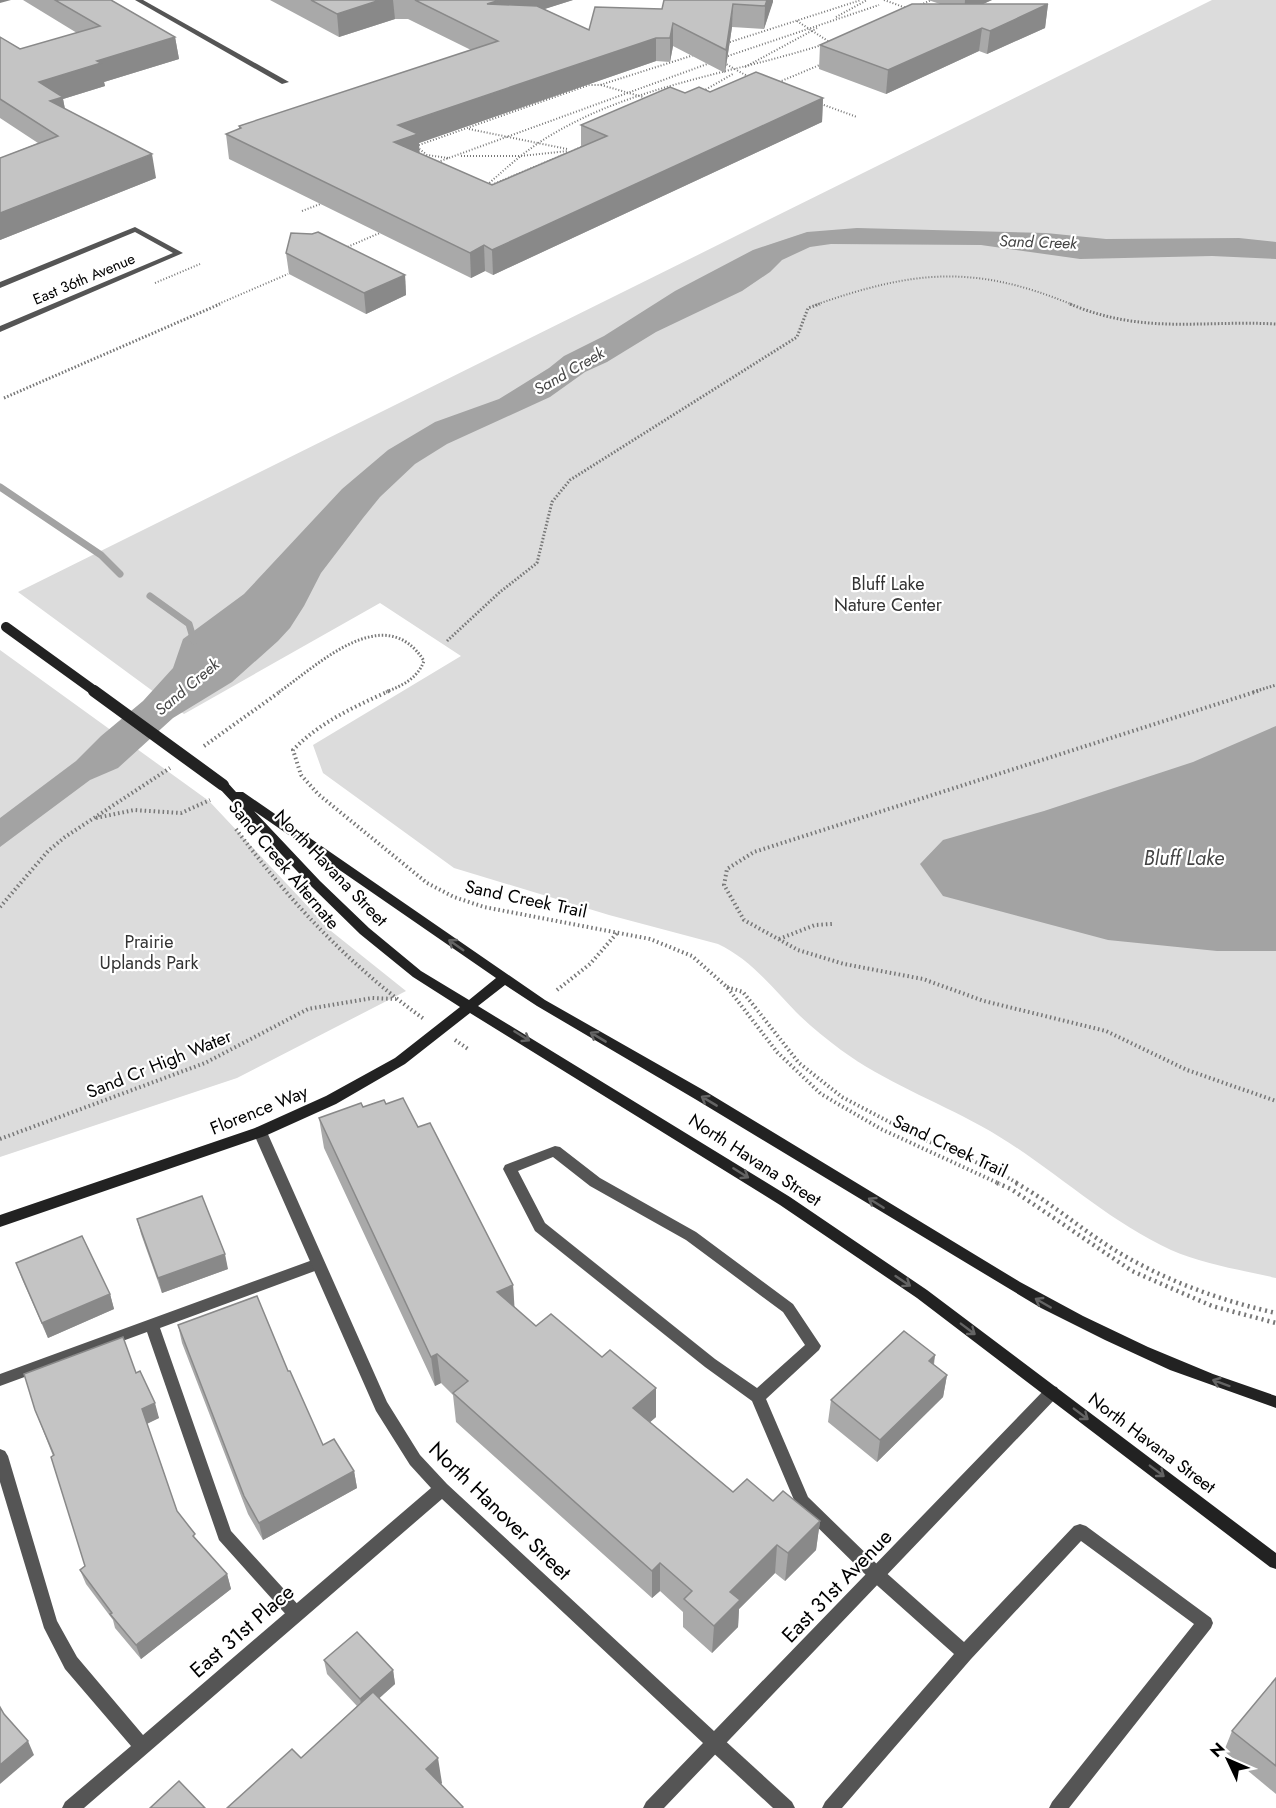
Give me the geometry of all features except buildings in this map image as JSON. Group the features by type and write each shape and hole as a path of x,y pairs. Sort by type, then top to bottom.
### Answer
{"main road":[{"name":"North Havana Street","path":"3,625 223,785 282,823 541,1003 700,1095 897,1217 1061,1313 1159,1360 1276,1402"},
{"name":"North Havana Street","path":"223,785 331,901 363,931 417,974 786,1201 922,1294 1276,1562"},
{"name":"Florence Way","path":"0,1221 261,1132 331,1100 400,1061 504,979"}],"street":[{"path":"138,0 285,82"},
{"name":"East 36th Avenue","path":"0,285 135,229 179,253 0,329"},
{"name":"North Hanover Street","path":"261,1132 381,1406 415,1460 442,1489 786,1808"},
{"path":"758,1397 814,1346 788,1308 691,1236 595,1182 555,1151 510,1169 540,1227 710,1363 758,1397 802,1502 877,1575 965,1653"},
{"path":"0,1380 318,1264"},
{"path":"152,1325 225,1535 296,1614"},
{"name":"East 31st Avenue","path":"652,1808 1052,1392"},
{"path":"0,1456 50,1623 71,1663 142,1746"},
{"name":"East 31st Place","path":"71,1808 442,1489"},
{"path":"831,1808 965,1653 1080,1531 1205,1623 1058,1808"}],"path":[{"path":"725,44 861,0"},
{"path":"698,94 867,0"},
{"path":"884,0 909,9"},
{"path":"899,14 931,0"},
{"path":"828,21 879,5"},
{"path":"796,21 838,48"},
{"path":"436,163 718,60 810,30"},
{"path":"594,142 483,189 538,143 579,120 687,82 737,71 839,39"},
{"path":"816,47 826,49"},
{"path":"573,151 521,156 433,158 420,152 415,145 589,86 600,85 702,53"},
{"path":"718,60 758,80"},
{"path":"772,86 825,63"},
{"path":"600,85 652,99"},
{"path":"816,102 856,117"},
{"path":"467,128 581,154"},
{"path":"532,168 541,172"},
{"path":"302,211 332,200"},
{"path":"340,250 384,231"},
{"path":"4,398 288,273"},
{"path":"447,641 500,592 537,563 552,501 570,480 797,337 808,308 920,276 953,274 1038,292 1112,320 1164,324 1255,322 1276,324"},
{"name":"Sand Creek Trail","path":"198,750 350,642 372,635 390,635 404,639 418,649 424,661 420,672 408,682 322,725 305,736 293,750 294,765 303,780 428,883 454,897 484,907 618,932 650,939 678,949 703,964 727,987 791,1067 821,1094 838,1105 910,1143 1011,1189 1132,1271 1212,1306 1276,1323"},
{"path":"1276,685 754,852 727,869 724,885 744,920 798,950 844,964 923,979 984,1000 1106,1031 1187,1070 1276,1101"},
{"path":"0,908 48,851 92,818 179,762"},
{"name":"Sand Creek Alternate","path":"205,796 212,801"},
{"path":"92,818 134,810 181,813 212,801"},
{"name":"Sand Creek Alternate","path":"230,821 262,865 327,939 404,1005"},
{"path":"778,939 814,925 832,924"},
{"path":"563,987 590,964 618,932"},
{"path":"727,987 743,992 800,1064 819,1082 842,1097 914,1136 996,1171 1118,1252 1158,1274 1244,1306 1276,1313"},
{"name":"Sand Cr High Water","path":"0,1139 205,1063 308,1009 372,998 396,999"}],"green space":[{"name":"Bluff Lake Nature Center","path":"1212,0 1276,0 1276,1278 1196,1259 1145,1237 1005,1140 875,1072 841,1050 801,1017 769,983 730,950 718,944 609,915 454,868 323,773 313,745 461,656 380,603 184,714 18,592"},
{"name":"Prairie Uplands Park","path":"0,650 209,801 331,931 406,991 237,1078 0,1157"}],"water":[{"name":"Sand Creek","path":"857,228 1046,233 1106,239 1239,238 1276,242 1276,259 1212,256 1080,259 981,245 831,244 810,247 782,260 770,272 742,291 656,332 607,362 585,372 550,397 447,444 415,464 380,497 363,518 321,573 304,606 290,628 278,641 232,682 173,718 118,768 90,780 0,847 0,818 76,761 101,736 143,701 173,668 183,639 244,594 342,489 388,450 435,422 499,399 564,356 604,336 675,291 753,250 807,232"},
{"name":"Bluff Lake","path":"1276,726 1276,951 1217,951 1108,940 943,896 920,864 943,840 1044,811 1193,762"}],"waterway":[{"path":"0,487 101,555 120,574"},
{"path":"150,596 189,624 194,641"}]}
